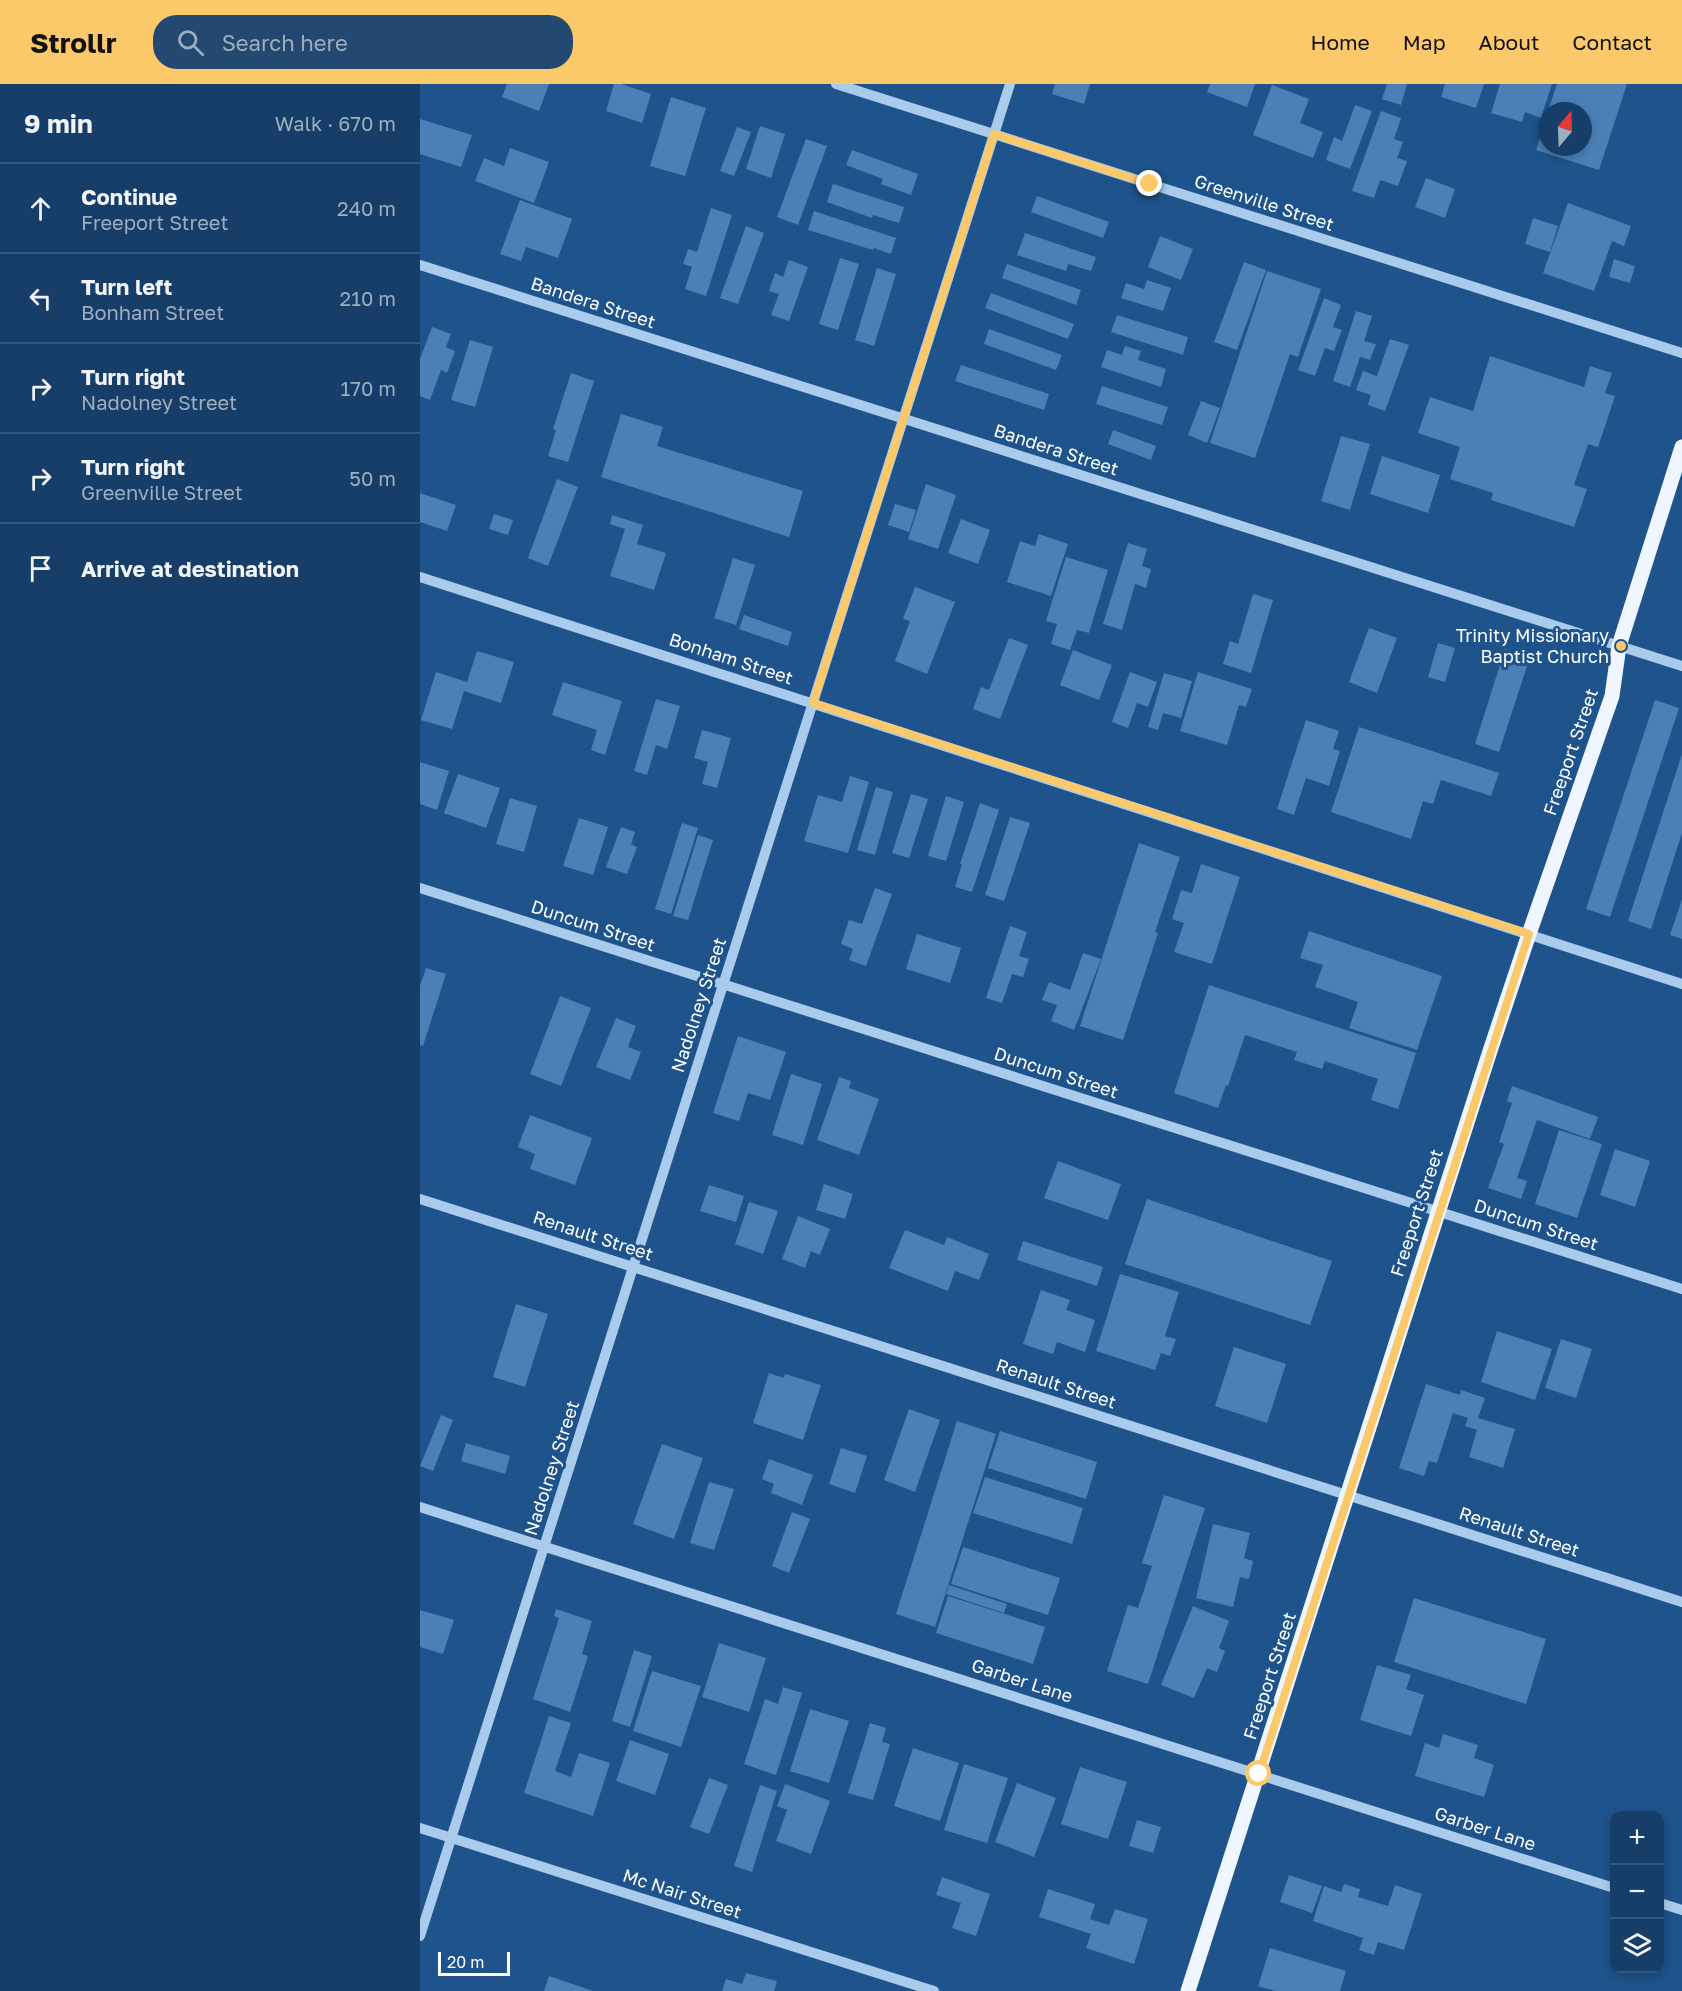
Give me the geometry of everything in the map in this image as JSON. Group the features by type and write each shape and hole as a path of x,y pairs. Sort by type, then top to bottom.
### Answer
{"main road":[{"name":"Freeport Street","path":"1188,1991 1529,934 1612,696 1619,646 1682,447"}],"street":[{"name":"Greenville Street","path":"836,84 1682,353"},
{"name":"Nadolney Street","path":"420,1936 1010,84"},
{"name":"Bandera Street","path":"420,265 1682,666"},
{"name":"Bonham Street","path":"420,576 1682,984"},
{"name":"Duncum Street","path":"420,888 1682,1289"},
{"name":"Renault Street","path":"420,1199 1682,1602"},
{"name":"Garber Lane","path":"420,1507 1610,1887"},
{"name":"Mc Nair Street","path":"420,1827 934,1991"},
{"path":"1664,1905 1682,1910"}],"building":[{"path":"507,84 549,84 539,111 502,97"},
{"path":"614,84 621,84 651,94 642,123 606,111"},
{"path":"1055,84 1090,84 1084,104 1052,94"},
{"path":"1210,84 1255,84 1247,107 1207,92"},
{"path":"1387,84 1407,84 1401,105 1382,99"},
{"path":"1445,84 1484,84 1476,108 1441,97"},
{"path":"1500,84 1552,84 1546,102 1538,102 1538,117 1525,112 1522,122 1491,113"},
{"path":"1557,84 1627,84 1599,170 1555,156 1592,156 1592,102 1551,102"},
{"path":"1272,85 1309,99 1300,123 1323,132 1313,158 1253,135"},
{"path":"671,97 706,108 685,176 650,166"},
{"path":"1355,105 1372,111 1350,169 1326,160 1334,137 1342,141"},
{"path":"1381,111 1401,118 1394,139 1403,142 1397,158 1407,161 1398,186 1380,180 1374,198 1352,191"},
{"path":"420,119 472,135 461,167 420,154"},
{"path":"760,126 785,134 771,178 746,169"},
{"path":"737,127 751,132 734,176 720,171"},
{"path":"806,139 827,146 798,225 777,217"},
{"path":"510,148 549,162 534,203 475,181 484,158 504,166"},
{"path":"852,150 918,174 911,195 881,184 883,179 846,165"},
{"path":"1426,178 1455,189 1445,218 1415,207"},
{"path":"833,184 904,207 899,223 873,215 872,218 827,202"},
{"path":"1037,196 1109,222 1103,238 1031,212"},
{"path":"520,200 572,219 558,258 526,247 521,261 500,254"},
{"path":"1568,203 1631,226 1624,246 1612,241 1594,291 1543,273"},
{"path":"711,208 732,215 706,296 685,289 692,267 683,264 688,249 697,252"},
{"path":"814,211 896,238 891,254 808,230"},
{"path":"1533,218 1558,226 1550,252 1525,244"},
{"path":"746,226 764,233 738,304 720,298"},
{"path":"1025,233 1096,257 1091,271 1068,264 1066,271 1017,255"},
{"path":"1160,236 1193,249 1181,280 1148,267"},
{"path":"840,258 859,264 838,330 819,324"},
{"path":"1614,259 1635,266 1630,283 1609,277"},
{"path":"789,260 808,267 789,321 771,315 779,294 769,291 775,273 783,277"},
{"path":"1244,262 1266,270 1237,350 1214,342"},
{"path":"1007,264 1081,290 1076,305 1002,278"},
{"path":"877,268 896,274 874,346 855,340"},
{"path":"1267,271 1321,289 1298,357 1290,354 1255,458 1210,443"},
{"path":"1147,280 1171,288 1163,311 1121,298 1126,283 1144,289"},
{"path":"991,293 1074,324 1068,339 985,308"},
{"path":"1324,298 1341,305 1333,327 1342,330 1334,351 1325,348 1315,376 1298,370"},
{"path":"1356,311 1372,316 1364,341 1376,344 1370,360 1360,357 1350,387 1333,381"},
{"path":"1117,315 1188,337 1183,355 1111,332"},
{"path":"432,327 451,334 446,347 455,351 447,373 441,370 430,400 420,396 420,359"},
{"path":"989,329 1062,355 1056,370 984,344"},
{"path":"1390,339 1409,345 1385,411 1368,405 1371,395 1356,390 1363,371 1377,376"},
{"path":"470,340 493,347 475,407 451,400"},
{"path":"1125,346 1141,351 1138,360 1166,369 1161,387 1101,367 1107,350 1122,355"},
{"path":"1490,356 1584,387 1590,366 1612,373 1605,393 1615,396 1598,447 1588,444 1574,485 1587,489 1574,527 1491,500 1493,493 1450,479 1460,447 1418,433 1430,397 1473,411"},
{"path":"961,365 1049,394 1044,410 955,381"},
{"path":"571,373 594,381 568,462 548,456 556,430 553,429"},
{"path":"1102,386 1168,407 1162,425 1096,404"},
{"path":"1201,401 1220,408 1207,443 1188,435"},
{"path":"621,414 663,427 657,446 803,491 789,537 601,477"},
{"path":"1113,430 1156,446 1151,460 1108,444"},
{"path":"1341,436 1370,444 1350,510 1321,501"},
{"path":"1382,456 1440,475 1428,513 1370,494"},
{"path":"557,479 578,487 548,566 528,558"},
{"path":"926,484 956,495 938,549 908,539"},
{"path":"420,493 456,505 447,531 420,522"},
{"path":"895,504 916,510 909,532 888,525"},
{"path":"494,514 513,520 508,535 489,529"},
{"path":"612,515 643,525 637,544 666,553 654,590 610,576 625,529 610,524"},
{"path":"961,519 990,530 978,564 948,553"},
{"path":"1039,534 1068,544 1051,596 1007,582 1020,541 1035,546"},
{"path":"1128,543 1147,549 1142,566 1151,569 1146,588 1135,584 1122,630 1103,624"},
{"path":"1066,557 1108,570 1089,633 1077,630 1070,650 1051,644 1057,624 1046,621"},
{"path":"733,558 755,565 736,625 714,618"},
{"path":"915,587 955,602 927,674 895,661 910,621 903,619"},
{"path":"1253,594 1273,600 1251,673 1223,664 1230,641 1238,644"},
{"path":"744,615 792,632 788,646 739,629"},
{"path":"1369,628 1397,638 1377,693 1349,682"},
{"path":"1009,638 1028,645 1000,719 973,709 981,687 989,690"},
{"path":"1438,643 1455,648 1445,682 1428,677"},
{"path":"1505,649 1530,657 1499,752 1475,744"},
{"path":"1073,650 1112,665 1099,700 1060,685"},
{"path":"477,651 514,662 501,703 464,691 452,729 421,720 436,672 467,682"},
{"path":"1130,672 1157,682 1148,707 1137,703 1128,728 1112,722"},
{"path":"1198,672 1252,689 1246,707 1239,705 1227,745 1180,731"},
{"path":"1164,673 1192,681 1181,718 1163,713 1158,730 1148,727"},
{"path":"563,682 622,701 605,755 591,750 597,730 552,715"},
{"path":"656,699 680,706 667,749 656,745 647,775 634,771"},
{"path":"1655,700 1679,708 1610,917 1586,909"},
{"path":"1306,720 1339,731 1333,749 1340,751 1329,786 1306,778 1294,815 1277,809"},
{"path":"1359,727 1499,773 1491,796 1441,780 1433,804 1423,801 1411,839 1331,812"},
{"path":"702,730 731,738 717,788 702,784 708,762 694,758"},
{"path":"1682,754 1682,833 1651,929 1628,921"},
{"path":"420,762 449,771 437,810 420,804"},
{"path":"458,774 500,788 486,828 444,813"},
{"path":"850,776 869,782 848,853 804,841 818,795 842,802"},
{"path":"876,787 893,792 875,855 857,850"},
{"path":"911,794 928,799 909,858 892,853"},
{"path":"946,796 964,802 946,861 928,856"},
{"path":"510,798 537,806 524,852 496,844"},
{"path":"980,803 999,810 972,892 955,887"},
{"path":"1010,817 1030,823 1004,901 985,895"},
{"path":"579,818 608,827 593,875 563,866"},
{"path":"682,823 698,828 671,914 655,909"},
{"path":"621,827 635,832 631,844 637,847 627,874 606,867"},
{"path":"698,835 713,840 688,920 673,916"},
{"path":"1139,843 1180,857 1123,1040 1080,1026"},
{"path":"1201,864 1240,877 1212,964 1174,952 1184,923 1172,919 1181,890 1192,893"},
{"path":"875,888 892,894 866,966 849,960 853,949 841,944 849,920 862,924"},
{"path":"1682,899 1682,939 1670,935"},
{"path":"1010,926 1027,932 1019,956 1029,959 1023,977 1012,974 1002,1003 986,998"},
{"path":"1309,931 1442,976 1417,1050 1349,1028 1358,1002 1315,987 1323,965 1300,958"},
{"path":"917,934 961,948 950,983 906,969"},
{"path":"1083,953 1101,959 1074,1030 1051,1021 1057,1005 1042,1000 1049,982 1070,990"},
{"path":"426,968 446,974 423,1046 420,1045 420,986"},
{"path":"1209,985 1416,1053 1398,1109 1371,1100 1378,1079 1325,1061 1322,1069 1294,1060 1297,1052 1245,1035 1218,1108 1174,1093"},
{"path":"560,996 591,1008 561,1086 530,1074"},
{"path":"616,1018 636,1026 628,1047 641,1052 630,1080 596,1067"},
{"path":"738,1036 786,1052 770,1100 748,1093 739,1121 713,1113"},
{"path":"791,1074 822,1084 803,1145 772,1135"},
{"path":"839,1077 851,1081 849,1088 879,1099 859,1155 817,1140"},
{"path":"1512,1086 1598,1117 1590,1139 1537,1120 1517,1178 1527,1181 1521,1199 1488,1188 1504,1144 1499,1142 1512,1103 1507,1101"},
{"path":"530,1115 592,1138 575,1185 530,1169 535,1154 518,1147"},
{"path":"1559,1130 1602,1144 1577,1218 1535,1204"},
{"path":"1615,1149 1650,1161 1635,1207 1600,1195"},
{"path":"1058,1161 1121,1184 1108,1220 1044,1198"},
{"path":"824,1184 853,1194 845,1219 816,1210"},
{"path":"709,1185 744,1196 736,1222 700,1211"},
{"path":"1147,1199 1332,1261 1310,1325 1125,1264"},
{"path":"749,1202 778,1211 763,1254 735,1244"},
{"path":"798,1216 830,1229 820,1255 811,1251 805,1268 782,1259"},
{"path":"905,1230 944,1245 947,1237 989,1254 979,1280 955,1271 948,1291 889,1268"},
{"path":"1023,1241 1103,1267 1097,1286 1017,1260"},
{"path":"1120,1274 1179,1292 1165,1336 1176,1339 1170,1356 1161,1353 1155,1370 1096,1351"},
{"path":"1041,1290 1070,1300 1066,1310 1095,1320 1085,1352 1057,1342 1053,1354 1023,1344"},
{"path":"516,1304 548,1314 525,1387 493,1377"},
{"path":"1497,1331 1552,1349 1535,1400 1481,1382"},
{"path":"1561,1339 1592,1349 1576,1398 1545,1388"},
{"path":"1234,1347 1286,1364 1267,1423 1215,1406"},
{"path":"769,1373 784,1378 785,1374 821,1385 803,1440 753,1423"},
{"path":"1426,1384 1460,1395 1461,1390 1485,1398 1478,1418 1515,1429 1503,1468 1469,1457 1477,1430 1465,1426 1468,1418 1453,1413 1437,1463 1429,1461 1424,1476 1399,1468"},
{"path":"909,1409 940,1420 915,1492 884,1480"},
{"path":"441,1415 453,1420 433,1471 420,1466"},
{"path":"957,1421 996,1434 935,1627 896,1614"},
{"path":"1000,1431 1097,1462 1086,1499 988,1468"},
{"path":"466,1443 510,1456 505,1474 461,1461"},
{"path":"662,1444 703,1458 674,1539 633,1524"},
{"path":"841,1448 867,1456 855,1493 829,1484"},
{"path":"769,1459 813,1475 802,1505 771,1493 774,1484 762,1479"},
{"path":"985,1477 1083,1508 1072,1544 973,1513"},
{"path":"709,1482 734,1489 714,1550 690,1543"},
{"path":"1164,1495 1205,1508 1148,1684 1107,1671 1128,1605 1138,1608 1152,1566 1142,1563"},
{"path":"792,1512 810,1519 789,1573 772,1566"},
{"path":"1213,1524 1250,1533 1244,1558 1253,1561 1249,1579 1240,1577 1233,1607 1196,1598"},
{"path":"963,1547 1060,1578 1048,1615 951,1584"},
{"path":"949,1585 1007,1604 1004,1613 946,1594"},
{"path":"948,1596 1045,1627 1033,1664 936,1633"},
{"path":"1414,1598 1546,1639 1526,1704 1394,1662"},
{"path":"1193,1606 1229,1621 1219,1648 1225,1651 1217,1672 1207,1668 1194,1698 1161,1685"},
{"path":"556,1609 592,1621 582,1654 588,1656 570,1712 533,1699 559,1618 554,1616"},
{"path":"420,1610 454,1620 443,1654 420,1647"},
{"path":"719,1643 766,1658 749,1712 702,1697"},
{"path":"634,1650 652,1656 630,1727 612,1721"},
{"path":"1377,1665 1411,1675 1406,1689 1424,1695 1411,1736 1360,1720"},
{"path":"652,1671 701,1686 681,1747 633,1731"},
{"path":"783,1687 802,1693 776,1775 744,1764 765,1699 778,1704"},
{"path":"810,1709 849,1721 829,1783 790,1771"},
{"path":"549,1716 571,1723 555,1771 571,1777 579,1753 610,1763 593,1816 524,1793"},
{"path":"870,1723 886,1728 882,1742 890,1744 873,1800 848,1793"},
{"path":"1443,1734 1478,1745 1474,1758 1494,1765 1484,1797 1415,1776 1425,1743 1439,1748"},
{"path":"630,1740 669,1754 655,1795 616,1781"},
{"path":"913,1748 959,1763 940,1821 894,1806"},
{"path":"964,1764 1008,1778 987,1843 944,1830"},
{"path":"1080,1767 1127,1782 1108,1839 1061,1824"},
{"path":"709,1778 728,1785 709,1834 690,1827"},
{"path":"1017,1783 1056,1798 1034,1857 995,1842"},
{"path":"785,1784 830,1801 811,1854 776,1841 787,1810 777,1806"},
{"path":"760,1785 777,1791 752,1872 734,1866"},
{"path":"1137,1820 1161,1827 1153,1853 1129,1846"},
{"path":"1289,1875 1322,1886 1312,1913 1280,1902"},
{"path":"942,1877 990,1894 976,1936 952,1928 961,1903 936,1895"},
{"path":"1344,1884 1360,1889 1358,1897 1388,1906 1395,1885 1422,1894 1404,1950 1378,1942 1374,1955 1359,1950 1363,1938 1313,1921 1324,1886 1341,1892"},
{"path":"1048,1889 1095,1904 1090,1919 1109,1925 1115,1909 1148,1919 1134,1964 1086,1948 1091,1934 1039,1917"},
{"path":"1270,1948 1346,1971 1340,1991 1276,1991 1258,1986"},
{"path":"746,1973 777,1981 774,1991 722,1991 726,1979 742,1984"},
{"path":"549,1976 593,1991 544,1991"}],"place":[{"name":"Trinity Missionary Baptist Church","path":"1621,646"}],"route":[{"path":"1150,184 994,134 813,703 1529,934 1259,1774"}]}
